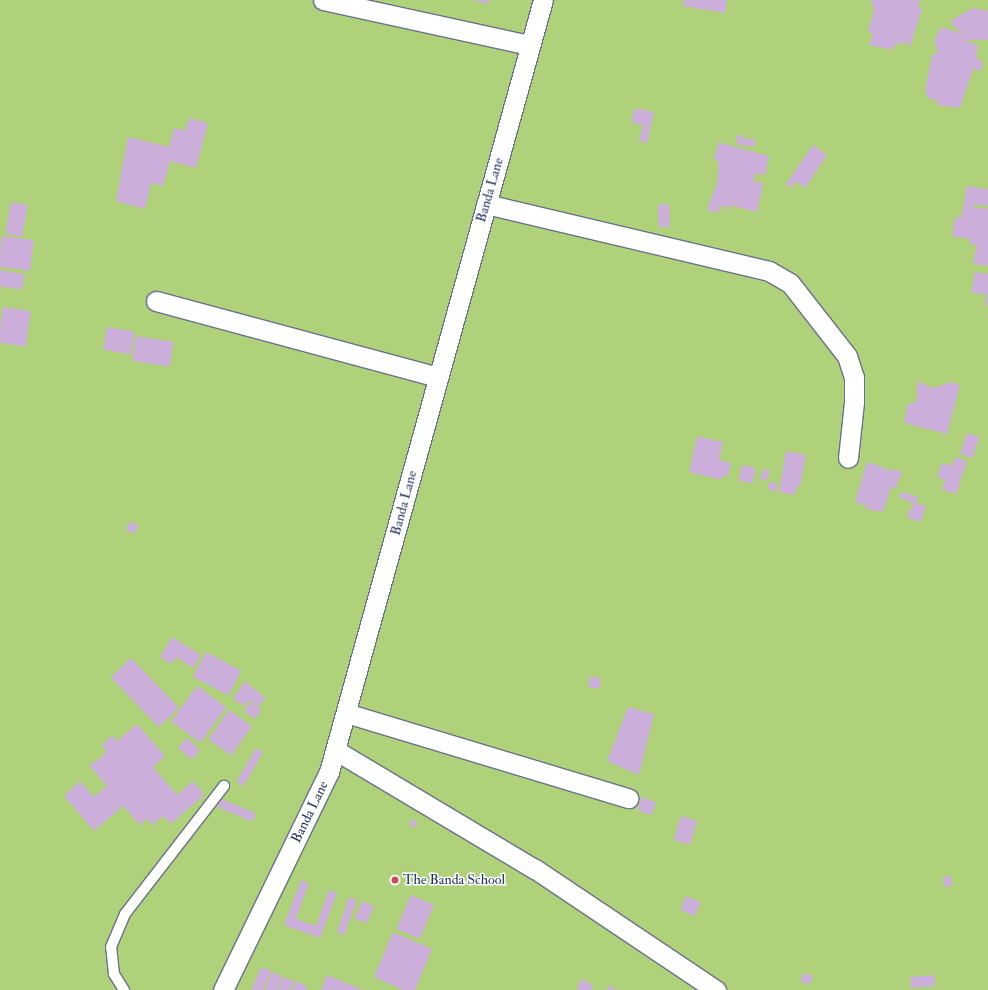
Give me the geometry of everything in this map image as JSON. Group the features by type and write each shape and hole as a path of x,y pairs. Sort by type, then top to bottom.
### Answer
{"street":[{"path":"323,0 530,45"},
{"name":"Banda Lane","path":"223,990 329,772 543,0"},
{"path":"486,204 769,270 790,283 847,356 854,377 854,402 848,458"},
{"path":"156,301 438,377"},
{"path":"346,713 628,798"},
{"path":"335,750 535,869 716,990"}],"lane":[{"path":"124,990 114,974 111,947 125,914 224,786"}],"green space":[{"path":"0,0 988,0 988,990 0,990"}],"building":[{"path":"472,0 489,0 488,4"},
{"path":"684,0 727,0 725,13 683,6"},
{"path":"871,0 920,0 918,6 922,9 910,47 903,40 902,45 896,43 893,50 869,45 873,34 868,30 874,11"},
{"path":"973,8 988,11 988,40 963,40 978,45 976,57 983,63 981,71 973,69 960,108 937,105 936,98 930,100 925,92 932,54 938,54 934,41 941,27 964,34 951,24 953,19"},
{"path":"639,109 654,112 647,143 639,141 643,125 631,122 634,110"},
{"path":"189,118 208,123 196,168 170,161 163,186 151,183 145,209 116,201 128,137 169,147 174,128 185,131"},
{"path":"737,135 743,135 742,139 756,139 754,147 736,144"},
{"path":"718,142 769,156 765,175 755,173 754,181 763,183 757,212 729,205 727,214 726,207 720,206 719,213 707,210 717,183 719,162 714,160"},
{"path":"813,145 827,155 805,188 796,181 791,188 786,184"},
{"path":"967,186 988,189 988,206 974,204 973,207 988,209 988,266 973,264 977,245 969,244 970,239 952,236 955,217 961,218"},
{"path":"11,202 28,205 22,236 5,234"},
{"path":"658,204 669,204 670,227 659,227"},
{"path":"2,236 34,240 30,271 0,267"},
{"path":"0,270 25,274 22,290 0,286"},
{"path":"975,272 988,274 988,306 985,306 987,295 971,292"},
{"path":"3,307 31,311 26,347 0,343 0,328"},
{"path":"107,327 135,332 131,355 103,350"},
{"path":"136,336 174,342 170,367 132,361"},
{"path":"917,381 932,388 952,382 960,385 947,434 904,423 908,403 914,404 917,396"},
{"path":"967,433 979,437 973,458 960,454"},
{"path":"697,436 723,442 719,460 731,463 728,477 722,476 722,480 689,472"},
{"path":"786,451 806,455 800,486 797,486 795,495 779,492"},
{"path":"955,457 967,461 956,494 942,489 945,480 937,477 942,463 952,466"},
{"path":"867,462 885,468 888,473 889,469 902,471 896,488 891,487 883,512 866,509 867,506 855,502"},
{"path":"742,465 756,468 752,484 739,481"},
{"path":"763,469 770,471 766,481 760,479"},
{"path":"770,482 774,482 776,486 774,490 770,490 768,488 768,484"},
{"path":"901,492 918,497 916,503 926,506 921,522 906,517 914,504 899,497"},
{"path":"129,522 139,525 136,534 126,531"},
{"path":"172,637 201,655 193,668 176,657 171,664 160,657"},
{"path":"206,652 241,671 228,696 193,677"},
{"path":"131,658 179,708 159,727 111,677"},
{"path":"589,677 600,677 600,688 589,688"},
{"path":"245,681 265,698 259,707 249,700 244,706 233,699"},
{"path":"197,686 226,707 200,743 171,722"},
{"path":"250,702 262,710 255,719 244,711"},
{"path":"628,707 654,714 639,775 607,761"},
{"path":"229,710 252,726 231,756 208,739"},
{"path":"137,724 165,756 153,767 177,795 193,781 204,795 171,824 163,816 153,825 147,819 140,825 123,806 94,831 64,796 80,781 94,797 107,786 89,765 102,757 106,750 102,745 112,735 117,741"},
{"path":"187,738 200,750 191,760 178,748"},
{"path":"256,748 263,752 243,786 237,782"},
{"path":"642,797 656,802 651,815 637,810"},
{"path":"221,799 256,813 253,822 218,807"},
{"path":"681,816 697,821 690,845 674,840"},
{"path":"412,819 418,823 414,828 409,824"},
{"path":"951,876 952,886 944,887 943,877"},
{"path":"301,880 309,883 296,919 316,926 329,890 337,893 320,938 284,925"},
{"path":"411,895 434,905 420,939 397,929"},
{"path":"686,896 701,902 695,916 680,910"},
{"path":"349,897 357,900 344,935 337,933"},
{"path":"362,901 374,906 367,924 355,918"},
{"path":"393,932 432,949 415,990 403,990 374,977"},
{"path":"261,967 271,971 263,990 251,990"},
{"path":"272,972 282,976 277,990 265,990"},
{"path":"803,973 813,976 810,985 800,982"},
{"path":"327,975 363,990 321,990"},
{"path":"934,975 935,986 911,988 910,977"},
{"path":"283,977 294,981 290,990 278,990"},
{"path":"581,979 593,985 591,990 577,990"},
{"path":"296,981 307,986 306,990 292,990"},
{"path":"610,985 617,990 607,990"}],"place":[{"name":"The Banda School","path":"395,880"}]}
